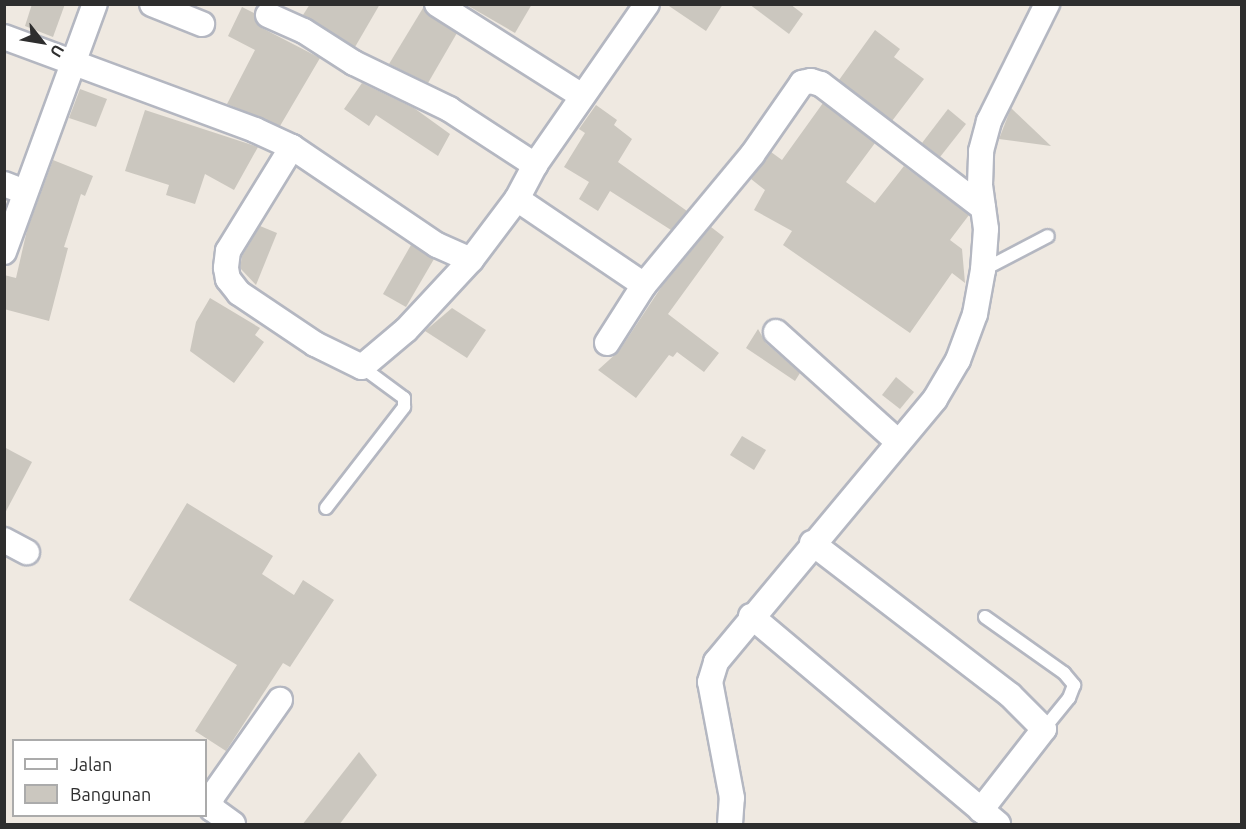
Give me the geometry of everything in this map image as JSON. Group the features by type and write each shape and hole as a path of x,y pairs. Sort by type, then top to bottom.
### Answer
{"street":[{"path":"4,252 15,188 72,62 95,4"},
{"path":"152,4 202,24"},
{"path":"437,4 582,96"},
{"path":"292,147 228,251 228,279 239,294 271,316 362,367 406,330 471,260 518,199 535,165 646,4"},
{"path":"730,825 732,798 710,682 716,662 751,616 935,399 958,360 975,314 983,270 981,151 989,121 1047,4"},
{"path":"268,15 304,31 354,63 449,109 535,165"},
{"path":"4,37 255,130 292,147 437,245 471,260"},
{"path":"607,343 644,285 752,155 796,88 811,81 821,84 983,208"},
{"path":"518,199 644,285"},
{"path":"776,332 898,442"},
{"path":"4,540 27,552"},
{"path":"751,616 990,817 1044,729 1010,695 813,543"},
{"path":"233,825 212,810 211,798 280,700"}],"lane":[{"path":"983,270 1048,236"},
{"path":"326,508 404,407 404,398 362,367"},
{"path":"985,617 1064,673 1074,685 1069,698 1044,729"}],"building":[{"path":"32,4 65,4 53,37 25,26"},
{"path":"310,4 380,4 355,47 303,15"},
{"path":"465,4 532,4 515,33"},
{"path":"666,4 723,4 706,31"},
{"path":"749,4 790,4 803,14 789,34"},
{"path":"242,7 254,13 262,28 320,58 280,126 227,104 255,50 228,36"},
{"path":"423,8 457,33 428,83 389,64"},
{"path":"875,30 900,49 894,57 924,79 892,121 839,80"},
{"path":"362,83 414,108 450,134 438,156 376,115 369,126 344,109"},
{"path":"80,89 107,99 96,127 69,118"},
{"path":"823,103 875,143 846,182 875,203 904,166 969,215 950,240 962,249 965,283 952,273 910,333 783,245 792,231 754,210 765,190 751,179 771,152 782,160"},
{"path":"596,105 617,120 614,125 632,139 618,162 687,211 671,230 610,191 598,211 579,199 589,182 564,167 585,133 579,129"},
{"path":"1011,108 1051,146 999,139"},
{"path":"948,109 966,124 940,157 922,143"},
{"path":"145,110 258,147 234,190 205,174 195,204 166,195 169,185 125,171"},
{"path":"53,160 93,176 85,196 81,194 64,247 68,248 49,321 4,309 4,275 16,278 27,230"},
{"path":"260,226 277,233 256,285 240,268 242,256"},
{"path":"711,227 724,237 668,314 719,353 704,372 677,352 673,357 669,355 636,398 598,370 619,351 662,286"},
{"path":"411,245 434,259 406,307 383,294"},
{"path":"210,298 260,328 255,335 264,342 234,383 190,351 196,322"},
{"path":"452,308 486,330 467,358 425,331"},
{"path":"758,329 766,343 800,373 795,381 746,348"},
{"path":"896,377 914,392 900,409 882,395"},
{"path":"742,436 766,450 754,470 730,455"},
{"path":"4,447 32,462 4,515"},
{"path":"187,503 273,556 262,574 294,595 303,580 334,600 290,667 283,663 226,751 195,731 237,665 129,600"},
{"path":"359,752 377,775 339,825 302,825"}]}
